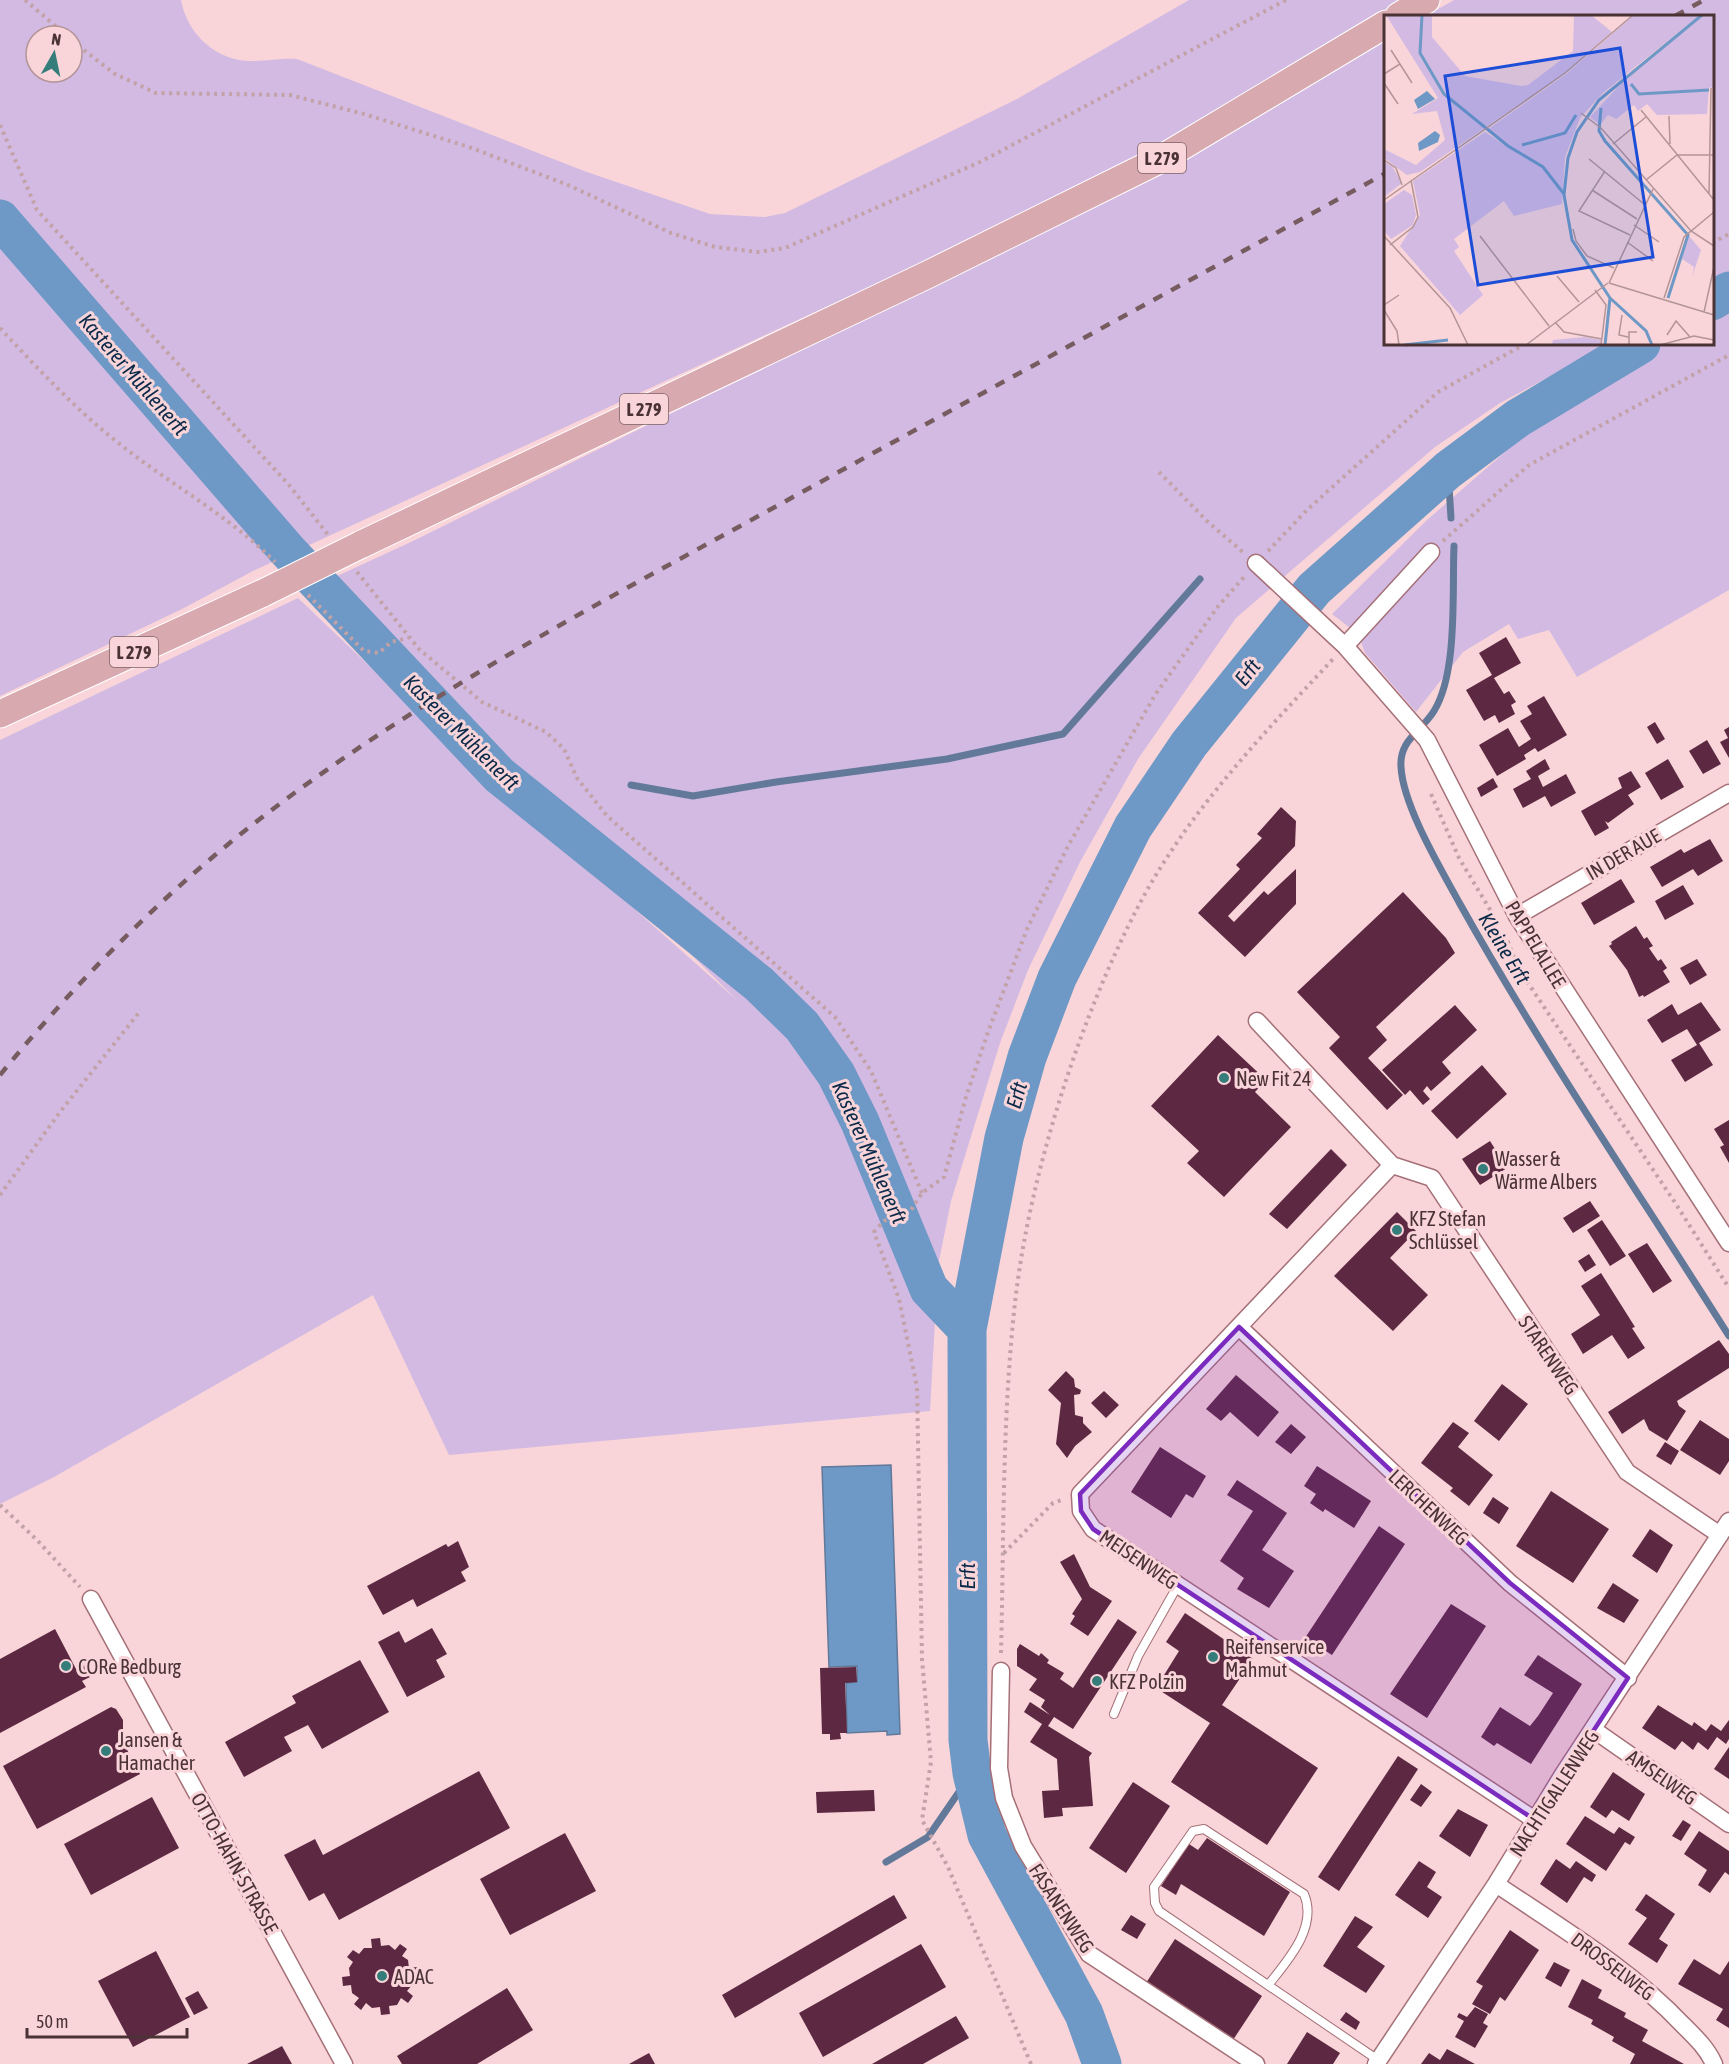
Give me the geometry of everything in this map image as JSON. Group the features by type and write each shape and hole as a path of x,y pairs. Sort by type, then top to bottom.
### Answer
{"main road":[{"path":"1401,15 1426,0"},
{"name":"L 279","path":"3,713 263,593 356,555 1159,160 1384,25"}],"street":[{"path":"1345,646 1431,552"},
{"name":"PAPPELALLEE","path":"1256,563 1345,646 1426,740 1517,916 1729,1244"},
{"name":"IN DER AUE","path":"1517,916 1729,793"},
{"path":"1080,1494 1392,1165 1257,1021"},
{"name":"STARENWEG","path":"1392,1165 1432,1179 1627,1472 1724,1528"},
{"name":"LERCHENWEG","path":"1239,1327 1510,1583 1628,1678"},
{"name":"MEISENWEG","path":"1080,1494 1081,1511 1093,1529 1535,1821"},
{"name":"NACHTIGALLENWEG","path":"1377,2062 1496,1884 1724,1528"},
{"name":"OTTO-HAHN-STRASSE","path":"91,1599 344,2064"},
{"name":"FASANENWEG","path":"1001,1671 999,1768 1004,1797 1023,1846 1089,1954 1256,2064"},
{"name":"AMSELWEG","path":"1594,1730 1729,1824"},
{"name":"DROSSELWEG","path":"1496,1884 1608,1959 1657,1998 1708,2052 1714,2064"}],"lane":[{"path":"1114,1714 1138,1656 1178,1585"},
{"path":"1269,1984 1304,1934 1307,1903 1304,1894 1204,1829 1193,1831 1154,1887 1155,1904 1168,1918 1269,1984 1377,2062"}],"path":[{"path":"25,0 53,24"},
{"path":"84,50 115,74 156,93 290,95 364,114 469,147 568,185 670,233 716,248 758,252 785,248 980,162 1286,0"},
{"path":"0,125 37,210 289,485 331,539"},
{"path":"1714,242 1729,234"},
{"path":"0,328 57,390 126,449 205,503 283,571"},
{"path":"1031,2064 948,1867 922,1820 931,1762 922,1659 917,1388 899,1299 874,1232 884,1221 911,1210 922,1193 944,1177 966,1097 1027,929 1068,846 1155,695 1219,605 1308,509 1438,392 1523,345"},
{"path":"1431,552 1529,465 1729,355"},
{"path":"1159,472 1208,522 1256,563"},
{"path":"356,555 408,638 482,702 546,732 564,749 578,778 607,816 835,1017 872,1071 922,1193"},
{"path":"299,587 363,651 379,653 391,642 408,638"},
{"path":"1001,1671 1008,1373 1017,1290 1045,1154 1088,1020 1139,904 1176,846 1242,758 1345,646"},
{"path":"1517,916 1504,934 1518,968 1729,1288"},
{"path":"0,1195 60,1112 141,1010"},
{"path":"1003,1553 1053,1503 1080,1494"},
{"path":"0,1505 38,1540 91,1599"}],"highlighted area":[{"path":"1239,1327 1510,1583 1628,1678 1535,1820 1093,1529 1081,1511 1080,1494"}],"shaded area":[{"path":"0,0 181,0 184,13 198,35 217,52 229,57 254,61 297,59 584,171 710,214 765,217 785,213 1017,99 1189,0 1405,0 1160,153 253,571 184,608 0,696"},
{"path":"1454,0 1729,0 1729,280 1714,288 1714,15 1428,15"},
{"path":"1384,41 1384,345 1609,345 1500,403 1435,447 1236,618 1138,759 1080,862 1028,970 1000,1043 951,1201 938,1266 930,1411 449,1455 373,1295 54,1477 0,1504 0,740 298,598 487,778 738,1001 503,768 324,582 411,542 1166,169"},
{"path":"1729,302 1729,590 1577,677 1549,630 1518,639 1509,624 1463,652 1416,712 1365,653 1358,634 1332,614 1427,520 1527,433 1663,345 1714,345 1714,311"}],"water":[{"path":"891,1465 900,1734 887,1735 887,1731 847,1733 846,1683 857,1682 857,1666 829,1667 822,1467"}],"building":[{"path":"1506,637 1521,663 1494,678 1504,694 1509,691 1516,702 1511,705 1515,714 1499,723 1495,715 1484,721 1466,690 1492,675 1479,653"},
{"path":"1544,696 1567,735 1538,752 1535,748 1524,755 1526,759 1497,776 1479,745 1508,728 1519,747 1531,739 1520,721 1532,714 1527,706"},
{"path":"1655,722 1665,739 1657,744 1647,727"},
{"path":"1729,727 1729,758 1720,742 1728,738 1724,730"},
{"path":"1707,740 1721,764 1703,774 1689,751"},
{"path":"1545,759 1550,769 1538,776 1543,787 1566,774 1576,793 1551,807 1545,796 1523,808 1513,789 1531,779 1526,771"},
{"path":"1668,759 1684,787 1661,800 1645,773"},
{"path":"1631,771 1641,787 1628,795 1634,804 1608,823 1605,821 1609,828 1595,836 1581,811 1622,788 1618,778"},
{"path":"1493,778 1498,787 1481,797 1477,788"},
{"path":"1281,807 1296,821 1295,846 1228,916 1234,922 1264,891 1268,895 1296,869 1296,904 1245,957 1198,913 1240,869 1236,865 1262,838 1257,834"},
{"path":"1710,839 1723,861 1698,876 1693,869 1662,887 1650,867 1681,849 1684,853"},
{"path":"1621,879 1635,902 1594,925 1581,903"},
{"path":"1683,885 1694,904 1665,920 1655,901"},
{"path":"1403,892 1446,938 1455,953 1376,1027 1387,1040 1368,1058 1403,1095 1387,1110 1329,1048 1340,1037 1297,992"},
{"path":"1636,926 1644,939 1647,937 1653,946 1649,948 1658,961 1661,959 1667,968 1663,971 1670,982 1644,997 1643,995 1639,997 1627,970 1609,946 1611,942"},
{"path":"1697,959 1707,975 1690,985 1680,968"},
{"path":"1701,1002 1721,1030 1699,1043 1713,1065 1685,1082 1671,1060 1697,1045 1687,1029 1662,1043 1647,1020 1672,1004 1678,1015"},
{"path":"1455,1005 1477,1030 1442,1062 1451,1073 1431,1091 1427,1086 1423,1091 1430,1099 1423,1105 1410,1090 1405,1095 1382,1070"},
{"path":"1218,1035 1266,1080 1255,1092 1291,1127 1224,1197 1187,1163 1199,1151 1151,1106"},
{"path":"1482,1065 1507,1094 1457,1139 1431,1111"},
{"path":"1729,1120 1729,1163 1720,1147 1724,1145 1714,1129"},
{"path":"1490,1141 1507,1168 1480,1185 1462,1159"},
{"path":"1331,1149 1347,1165 1287,1229 1269,1214"},
{"path":"1590,1201 1600,1216 1573,1233 1563,1218"},
{"path":"1397,1212 1416,1231 1390,1258 1428,1295 1393,1331 1334,1276"},
{"path":"1602,1220 1626,1256 1610,1266 1587,1230"},
{"path":"1647,1243 1672,1281 1653,1293 1628,1254"},
{"path":"1589,1254 1596,1265 1585,1272 1578,1261"},
{"path":"1601,1273 1635,1327 1632,1328 1645,1348 1628,1359 1612,1335 1583,1354 1571,1334 1600,1315 1581,1286"},
{"path":"1719,1340 1729,1354 1729,1368 1677,1401 1679,1406 1686,1411 1667,1441 1649,1430 1644,1419 1622,1434 1608,1412"},
{"path":"1066,1371 1074,1379 1075,1387 1081,1390 1080,1394 1074,1395 1075,1415 1083,1417 1083,1423 1092,1432 1075,1446 1067,1458 1056,1444 1061,1403 1048,1390"},
{"path":"1236,1375 1279,1412 1258,1437 1230,1412 1221,1421 1206,1409"},
{"path":"1502,1384 1528,1404 1499,1441 1474,1421"},
{"path":"1104,1391 1119,1405 1106,1418 1091,1403"},
{"path":"1700,1420 1729,1439 1729,1461 1720,1475 1680,1450"},
{"path":"1453,1422 1469,1433 1458,1447 1493,1475 1469,1506 1450,1491 1453,1488 1421,1463"},
{"path":"1291,1424 1306,1437 1291,1454 1275,1442"},
{"path":"1665,1442 1679,1451 1671,1465 1656,1456"},
{"path":"1160,1447 1206,1476 1193,1498 1186,1494 1171,1518 1131,1492"},
{"path":"1317,1466 1371,1501 1354,1528 1325,1509 1323,1512 1310,1503 1316,1494 1304,1486"},
{"path":"1237,1480 1287,1513 1262,1550 1294,1571 1269,1608 1237,1589 1244,1578 1220,1561 1253,1511 1227,1495"},
{"path":"1551,1491 1609,1529 1573,1583 1516,1546"},
{"path":"1493,1497 1509,1508 1499,1524 1483,1513"},
{"path":"1379,1526 1405,1544 1332,1655 1305,1638"},
{"path":"1650,1529 1673,1545 1657,1573 1632,1556"},
{"path":"458,1541 469,1567 461,1572 466,1581 417,1607 413,1599 383,1615 367,1586 446,1544 448,1547"},
{"path":"1074,1554 1090,1587 1112,1601 1088,1636 1070,1624 1075,1616 1072,1614 1082,1599 1060,1562"},
{"path":"1613,1583 1639,1600 1624,1623 1597,1608"},
{"path":"1451,1604 1486,1626 1427,1718 1390,1694"},
{"path":"1185,1613 1253,1659 1222,1705 1318,1768 1267,1845 1171,1782 1210,1723 1156,1688 1179,1651 1166,1642"},
{"path":"1118,1619 1137,1632 1073,1729 1054,1717 1048,1726 1092,1753 1089,1757 1093,1806 1062,1808 1063,1816 1044,1818 1042,1791 1059,1790 1057,1759 1030,1742 1042,1724 1024,1712 1030,1702 1050,1715 1041,1707 1045,1700 1029,1690 1037,1679 1017,1666 1017,1649 1020,1644 1039,1656 1041,1653 1049,1660 1047,1663 1064,1673 1060,1679 1073,1688"},
{"path":"432,1628 447,1654 436,1660 445,1677 407,1697 378,1642 399,1631 405,1643"},
{"path":"55,1629 76,1669 84,1665 90,1677 82,1681 86,1687 0,1733 0,1659"},
{"path":"1538,1655 1582,1684 1531,1764 1497,1743 1494,1746 1481,1737 1500,1707 1530,1726 1538,1716 1553,1693 1524,1675"},
{"path":"360,1660 389,1712 322,1749 308,1725 284,1737 292,1751 244,1777 225,1742 296,1703 292,1696"},
{"path":"856,1667 857,1682 845,1683 847,1733 840,1733 841,1739 830,1740 830,1734 822,1734 820,1668"},
{"path":"1658,1705 1692,1726 1694,1722 1706,1731 1711,1724 1721,1731 1729,1720 1729,1739 1726,1744 1717,1737 1708,1750 1698,1742 1693,1750 1682,1741 1675,1750 1642,1728"},
{"path":"111,1707 116,1709 123,1720 123,1730 118,1733 140,1774 37,1829 3,1766"},
{"path":"1729,1747 1729,1779 1714,1769"},
{"path":"1398,1756 1418,1769 1339,1891 1318,1877"},
{"path":"479,1771 510,1828 339,1920 324,1893 309,1901 284,1855 315,1839 323,1855"},
{"path":"1613,1772 1645,1794 1629,1821 1612,1810 1606,1818 1590,1807"},
{"path":"1133,1782 1170,1806 1126,1873 1089,1848"},
{"path":"1421,1784 1432,1792 1421,1807 1410,1800"},
{"path":"874,1790 875,1811 817,1813 816,1792"},
{"path":"152,1797 179,1848 91,1895 64,1844"},
{"path":"1458,1809 1488,1825 1470,1857 1439,1836"},
{"path":"1585,1816 1614,1834 1619,1827 1635,1837 1630,1845 1625,1842 1606,1871 1566,1844"},
{"path":"1683,1820 1691,1825 1681,1841 1672,1836"},
{"path":"1699,1831 1729,1851 1729,1875 1725,1872 1710,1893 1698,1885 1707,1870 1684,1854"},
{"path":"565,1833 596,1891 510,1935 480,1879"},
{"path":"1207,1838 1290,1892 1264,1936 1181,1884 1176,1895 1161,1886 1189,1844 1198,1850"},
{"path":"1556,1859 1570,1869 1576,1861 1596,1875 1592,1882 1584,1877 1567,1903 1540,1884"},
{"path":"1419,1861 1436,1872 1427,1887 1442,1897 1428,1918 1395,1895"},
{"path":"1646,1894 1675,1914 1659,1939 1668,1945 1657,1963 1628,1944 1647,1918 1635,1910"},
{"path":"894,1895 907,1918 735,2018 722,1995"},
{"path":"1131,1915 1146,1924 1137,1939 1121,1930"},
{"path":"1355,1916 1373,1927 1357,1947 1385,1966 1366,1993 1323,1966"},
{"path":"1510,1930 1539,1950 1505,2001 1500,1997 1490,2014 1472,2004 1483,1986 1476,1982"},
{"path":"380,1938 381,1946 389,1945 395,1950 400,1944 407,1949 402,1956 408,1960 409,1968 417,1967 419,1976 411,1977 412,1985 407,1991 413,1996 408,2003 401,1998 397,2005 389,2006 390,2014 381,2015 380,2007 372,2008 366,2003 361,2010 354,2004 359,1998 352,1993 351,1985 343,1986 342,1977 350,1976 349,1968 353,1962 347,1957 353,1950 359,1954 364,1948 372,1948 371,1939"},
{"path":"1175,1939 1262,1996 1233,2040 1146,1983"},
{"path":"921,1944 946,1987 823,2057 799,2013"},
{"path":"156,1951 190,2017 133,2047 98,1981"},
{"path":"1694,1959 1720,1975 1729,1961 1729,2028 1716,2020 1723,2009 1678,1984"},
{"path":"1554,1962 1570,1970 1561,1987 1545,1978"},
{"path":"1582,1979 1602,1990 1598,1998 1626,2013 1624,2017 1648,2030 1642,2041 1684,2064 1630,2064 1635,2054 1612,2041 1614,2037 1591,2024 1593,2020 1568,2007"},
{"path":"507,1988 533,2030 477,2064 402,2064 397,2056"},
{"path":"198,1991 208,2008 194,2015 185,1998"},
{"path":"1475,2007 1488,2014 1483,2023 1488,2026 1475,2048 1455,2037 1464,2021 1457,2017 1459,2013 1467,2017"},
{"path":"1346,2012 1360,2022 1356,2030 1340,2020"},
{"path":"956,2016 969,2038 923,2064 872,2064"},
{"path":"1307,2032 1340,2053 1333,2064 1287,2064"},
{"path":"282,2046 292,2064 247,2064"},
{"path":"1447,2049 1475,2064 1421,2064 1429,2053 1440,2060"},
{"path":"649,2053 655,2064 629,2064"}],"waterway":[{"name":"Kasterer Mühlenerft","path":"0,219 287,550 499,775 759,984 802,1026 836,1074 860,1122 929,1289 967,1329"},
{"name":"Erft","path":"1714,300 1729,291"},
{"name":"Erft","path":"1102,2064 1084,2014 987,1835 972,1773 968,1740 967,1329 1004,1138 1027,1057 1057,978 1133,827 1189,744 1314,589 1448,470 1518,418 1639,345"},
{"name":"Kleine Erft","path":"1448,470 1451,518"},
{"name":"Kleine Erft","path":"1454,546 1452,631 1447,675 1442,695 1434,711 1403,750 1401,767 1408,800 1434,856 1492,959 1558,1068 1729,1336"},
{"path":"631,785 693,796 776,782 947,759 1063,734 1200,579"},
{"path":"886,1862 928,1837 972,1773"}],"railway":[{"path":"1677,15 1704,0"},
{"path":"0,1075 85,978 177,888 242,833 305,785 371,740 438,697 575,617 1384,174"}],"place":[{"name":"New Fit 24","path":"1224,1078"},
{"name":"Wasser & Wärme Albers","path":"1483,1169"},
{"name":"KFZ Stefan Schlüssel","path":"1397,1230"},
{"name":"Reifenservice Mahmut","path":"1213,1657"},
{"name":"CORe Bedburg","path":"66,1666"},
{"name":"KFZ Polzin","path":"1097,1681"},
{"name":"Jansen & Hamacher","path":"106,1751"},
{"name":"ADAC","path":"382,1976"}]}
